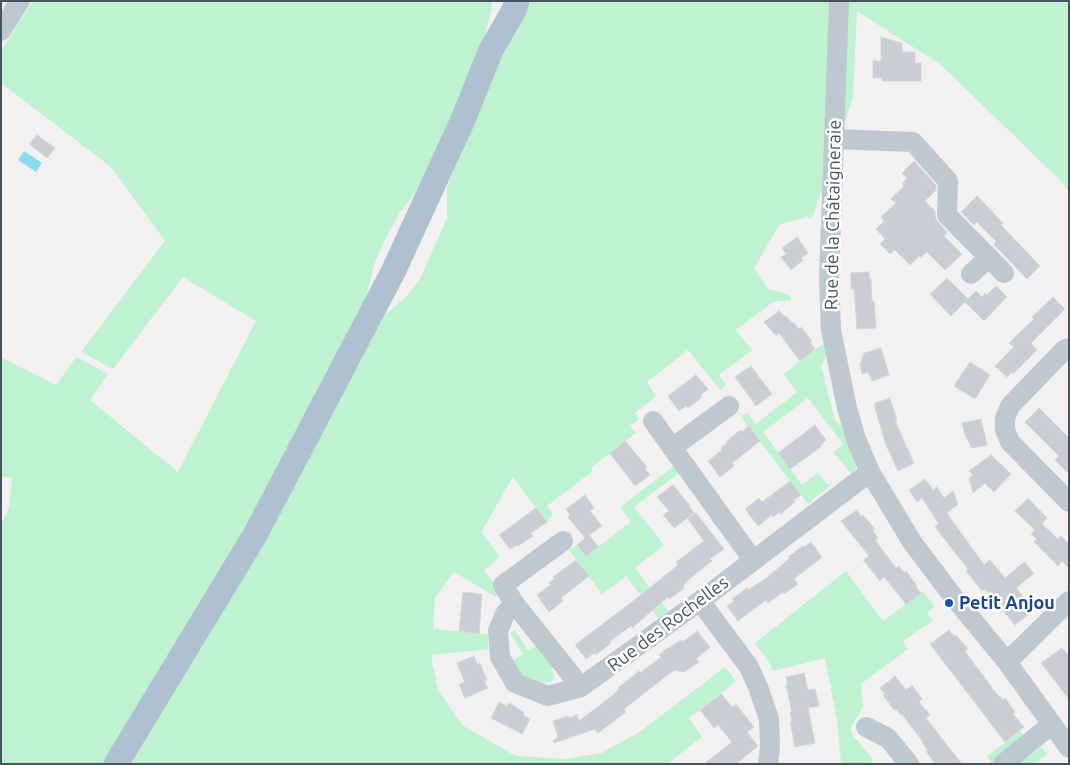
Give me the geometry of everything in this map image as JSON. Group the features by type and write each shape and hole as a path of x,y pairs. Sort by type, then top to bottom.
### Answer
{"main road":[{"path":"491,50 499,1"},
{"path":"116,764 255,535 397,263 462,122 491,50 514,10 517,1"}],"street":[{"path":"1,31 20,1"},
{"name":"Rue de la Châtaigneraie","path":"839,1 829,278 832,330 846,408 870,472 912,542 1006,662 1069,748"},
{"path":"834,140 912,142 948,180 947,215 1004,273"},
{"path":"971,274 989,257"},
{"path":"1069,348 1064,350 1010,406 1005,418 1005,430 1010,442 1069,502"},
{"path":"672,448 729,406"},
{"path":"653,422 753,560"},
{"name":"Rue des Rochelles","path":"514,603 505,614 498,631 500,656 515,683 548,696 582,687 870,472"},
{"path":"563,541 503,585 514,603 582,687"},
{"path":"700,600 749,667 758,687 769,719 770,747 768,764"},
{"path":"1006,662 1069,601"},
{"path":"1002,764 1051,725"},
{"path":"866,727 888,738 909,764"}],"green space":[{"path":"33,1 492,1 483,42 427,179 400,212 383,243 374,265 362,314 322,394 219,573 105,764 1,764 1,526 9,507 12,478 1,476 1,357 56,385 76,357 108,374 90,400 178,472 256,321 183,277 113,369 81,352 165,241 111,167 1,83 1,51"},
{"path":"523,1 1069,1 1069,191 1059,179 941,65 857,11 853,98 813,216 780,224 754,268 768,289 790,295 791,300 773,302 736,330 752,350 719,375 726,385 721,391 688,350 647,382 656,396 635,413 639,419 630,426 636,433 592,467 592,472 547,506 553,515 547,522 513,477 481,532 500,557 484,570 495,585 496,597 454,572 435,598 433,629 488,634 488,649 431,655 438,690 462,725 516,756 565,759 602,753 641,731 725,667 736,681 689,718 702,737 667,764 128,764 316,443 385,315 407,296 420,279 447,218 447,187"},
{"path":"824,344 826,356 822,368 827,391 836,422 843,426 857,464 855,470 851,474 833,452 843,444 808,398 763,432 802,485 818,473 828,485 832,484 808,504 741,417 747,412 756,424 797,392 784,374"},
{"path":"674,466 680,472 634,507 664,545 635,568 669,612 659,619 626,576 602,594 569,550 577,545 586,556 631,522 620,507"},
{"path":"846,571 883,621 923,591 935,607 927,613 933,621 903,641 908,649 861,684 863,707 851,727 851,733 873,760 870,764 841,764 837,720 825,658 773,671 755,643"},
{"path":"515,630 528,651 536,646 552,667 554,678 550,682 535,683 519,673 512,661 523,654 510,633"},
{"path":"1020,731 1025,738 992,763 987,756"},
{"path":"1041,747 1047,754 1034,764 1018,764"}],"water":[{"path":"24,151 42,163 36,172 18,160"}],"building":[{"path":"881,37 902,43 902,52 915,52 915,63 921,63 921,81 882,81 882,78 873,78 873,60 881,62"},
{"path":"37,135 55,148 47,158 29,144"},
{"path":"914,161 936,185 936,190 925,201 935,211 936,220 947,232 944,236 962,254 945,270 927,252 921,257 919,256 910,265 895,250 890,254 880,244 885,239 876,229 884,221 881,217 896,203 891,199 904,186 902,184 907,178 902,173"},
{"path":"977,196 1003,223 1001,225 1040,266 1027,279 994,244 996,241 977,222 974,225 961,212"},
{"path":"797,237 808,253 791,270 781,257 786,254 782,248"},
{"path":"869,272 876,328 857,329 854,289 851,289 851,273"},
{"path":"947,278 968,299 951,316 930,294"},
{"path":"996,286 1007,297 984,321 965,302 976,291 982,297 985,293 987,295"},
{"path":"1053,297 1065,309 1031,343 1037,350 1013,374 1012,372 1007,377 995,366 1014,347 1009,343"},
{"path":"779,311 799,329 801,327 812,341 810,343 815,349 800,361 779,333 776,336 764,322"},
{"path":"881,348 889,375 872,381 868,372 862,374 860,365 864,353"},
{"path":"970,362 990,375 975,399 954,386"},
{"path":"751,366 772,394 756,406 735,377"},
{"path":"696,375 708,389 701,395 702,397 688,408 686,406 679,411 668,396"},
{"path":"890,398 897,420 895,421 914,463 898,471 886,445 875,408 875,403"},
{"path":"1039,408 1069,438 1069,474 1055,460 1059,456 1025,422"},
{"path":"981,419 987,445 972,448 965,435 962,423"},
{"path":"815,425 826,440 821,447 790,469 778,453"},
{"path":"749,426 760,441 732,463 734,466 720,477 708,461 722,450 721,448 726,442 740,430 742,432"},
{"path":"625,441 647,467 645,468 650,475 635,486 610,453"},
{"path":"991,455 1011,474 994,492 985,483 973,493 969,478 973,475 969,471"},
{"path":"925,479 933,490 937,487 944,498 953,491 958,504 947,513 984,565 990,560 1005,578 1024,562 1034,573 1016,588 1034,610 1015,625 985,589 982,591 966,571 968,569 938,531 935,526 939,524 922,498 917,502 909,490"},
{"path":"790,481 801,495 781,514 780,512 773,517 772,515 758,526 745,509 759,498 762,502"},
{"path":"673,485 690,505 694,513 674,528 663,515 669,511 657,497"},
{"path":"585,495 594,508 590,511 602,526 589,535 598,547 586,556 577,545 585,538 568,517 570,515 566,509"},
{"path":"1028,498 1047,518 1042,524 1058,539 1061,536 1069,544 1069,568 1062,561 1058,566 1034,542 1037,539 1031,534 1035,530 1015,511"},
{"path":"536,508 547,522 531,533 533,536 510,549 499,535"},
{"path":"857,510 875,529 873,531 878,538 875,540 896,568 899,566 904,573 906,571 921,593 906,604 884,577 880,581 863,560 869,556 841,521"},
{"path":"696,513 724,549 710,559 712,561 689,579 683,586 684,588 670,599 668,597 632,628 631,626 610,641 611,643 596,655 594,653 586,659 575,645 641,595 678,565 676,562 704,541 688,519"},
{"path":"811,542 822,557 794,579 798,584 768,603 766,600 738,621 727,606 734,601 732,599 747,588 748,590 765,579 790,558 788,557"},
{"path":"576,560 589,576 561,598 563,601 549,612 537,595 550,585 549,583 555,578 553,577"},
{"path":"463,592 482,594 479,634 459,631"},
{"path":"949,630 968,649 965,651 970,658 996,693 1003,700 1005,698 1015,712 1013,714 1024,727 1005,742 930,644"},
{"path":"697,631 710,647 696,659 699,662 684,672 675,670 666,676 624,709 626,712 598,733 595,729 554,743 553,741 558,737 553,721 577,715 579,721 613,695 618,688 639,671 640,673 661,657 659,655 666,649 682,640 683,642"},
{"path":"1062,648 1069,656 1069,699 1041,663"},
{"path":"474,656 477,664 480,663 487,680 484,681 488,688 465,698 459,684 465,682 457,663"},
{"path":"804,673 808,690 815,689 819,706 808,708 815,743 795,747 790,721 792,721 790,712 792,712 786,677"},
{"path":"895,676 906,690 912,685 922,699 919,702 930,715 926,718 962,764 935,764 926,751 928,750 923,742 902,714 896,709 894,710 883,695 885,694 880,688"},
{"path":"721,694 732,707 736,704 754,727 747,732 758,746 736,764 704,764 732,742 718,725 714,728 700,710"},
{"path":"499,702 507,706 509,703 524,712 523,715 530,719 522,734 491,718"}],"place":[{"name":"Petit Anjou","path":"949,603"}]}
